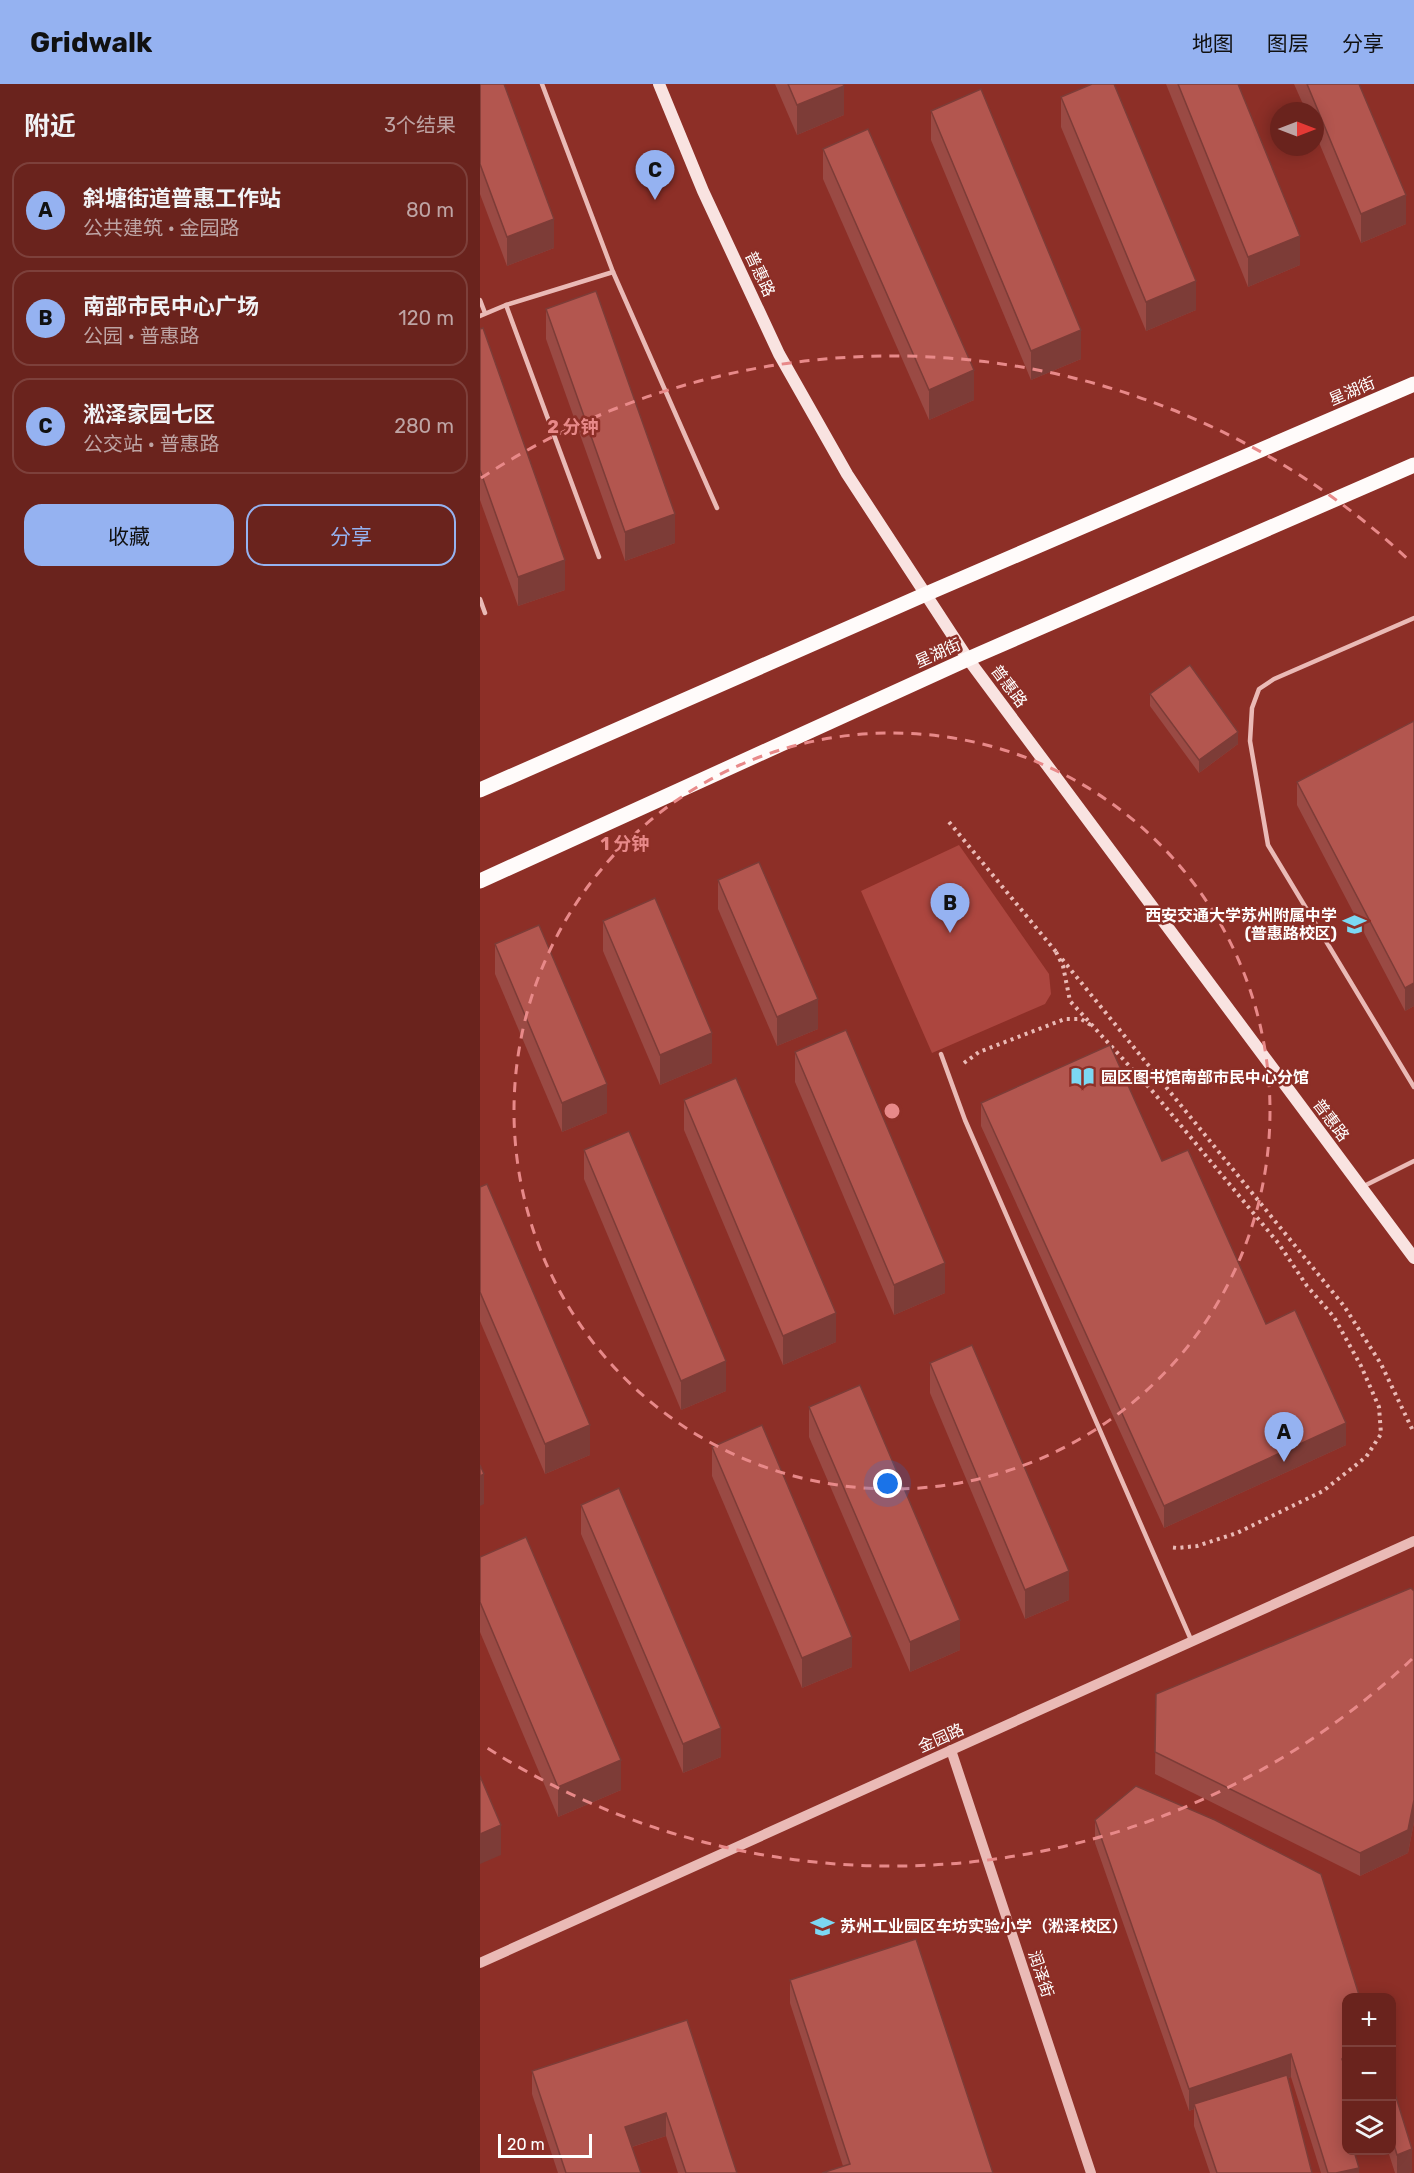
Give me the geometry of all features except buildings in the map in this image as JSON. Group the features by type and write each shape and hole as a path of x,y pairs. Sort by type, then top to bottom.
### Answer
{"main road":[{"name":"普惠路","path":"659,84 704,191 779,354 847,474 968,659 1414,1258"},
{"name":"星湖街","path":"480,790 926,594 1414,384"},
{"name":"星湖街","path":"480,881 968,659 1414,465"}],"street":[{"name":"金园路","path":"480,1963 1414,1541"},
{"name":"润泽街","path":"951,1750 1090,2173"}],"lane":[{"path":"542,84 613,272 717,508"},
{"path":"480,300 483,315 506,305 613,272"},
{"path":"506,305 599,557"},
{"path":"480,599 485,613"},
{"path":"1414,618 1274,679 1259,689 1252,708 1250,741 1268,845 1414,1087"},
{"path":"941,1054 965,1120 1192,1642"},
{"path":"1361,1188 1414,1161"}],"path":[{"path":"949,822 1344,1306 1381,1364 1414,1432"},
{"path":"1056,952 1063,966 1070,1001 1154,1093 1279,1244 1307,1286 1334,1317 1361,1366 1378,1407 1381,1434 1366,1457 1323,1491 1237,1533 1197,1545 1177,1548 1167,1546"},
{"path":"962,1065 979,1052 1065,1018 1081,1019 1094,1027"}],"shaded area":[{"path":"959,845 1049,974 1051,994 1045,1004 932,1053 861,891"}],"place":[{"name":"淞泽家园七区","path":"655,200"},
{"name":"西安交通大学苏州附属中学 (普惠路校区)","path":"1355,924"},
{"name":"南部市民中心广场","path":"950,933"},
{"name":"园区图书馆南部市民中心分馆","path":"1083,1077"},
{"name":"斜塘街道普惠工作站","path":"1284,1462"},
{"name":"苏州工业园区车坊实验小学（淞泽校区）","path":"822,1926"}]}
